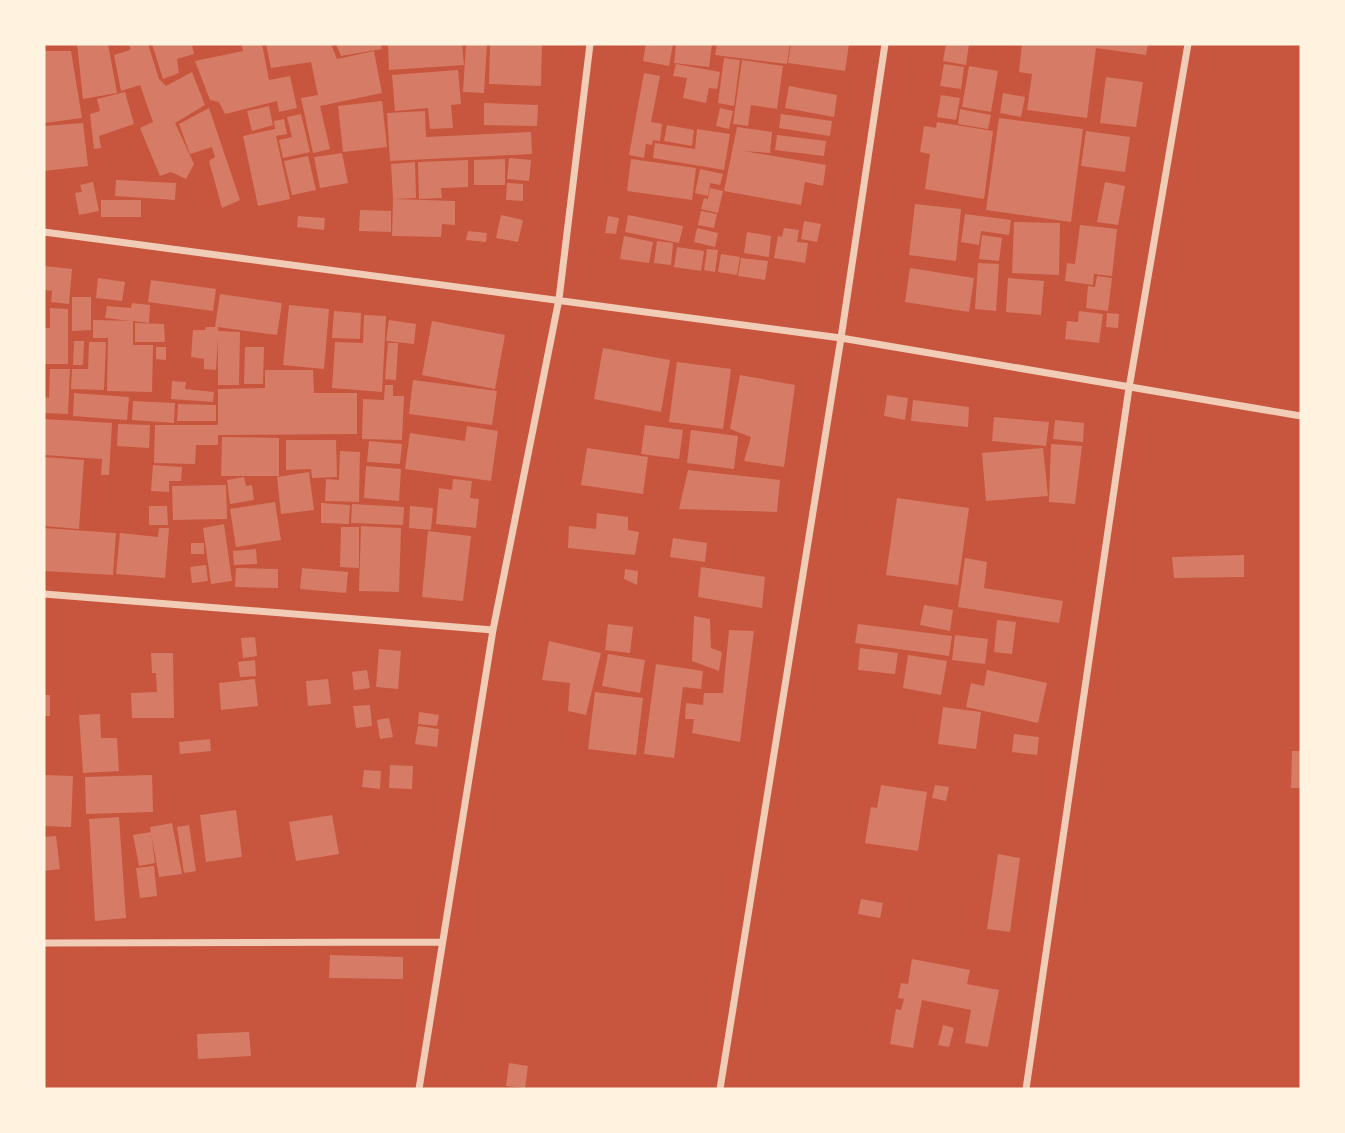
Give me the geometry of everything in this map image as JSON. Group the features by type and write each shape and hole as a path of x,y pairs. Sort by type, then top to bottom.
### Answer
{"street":[{"path":"419,1089 493,630 558,299 590,44"},
{"path":"720,1089 841,338 885,44"},
{"path":"1026,1089 1129,388 1188,44"},
{"path":"44,232 841,338 1301,416"},
{"path":"44,594 493,630"},
{"path":"44,943 442,942"}],"building":[{"path":"77,44 108,44 117,93 83,99"},
{"path":"123,44 148,44 159,79 166,86 192,72 205,105 175,123 194,164 186,179 171,172 160,176 140,128 153,122 140,85 121,91 114,55 130,50 130,46"},
{"path":"152,44 192,44 194,54 177,59 179,73 163,79"},
{"path":"241,44 262,44 269,80 290,76 297,108 279,112 277,101 225,114 219,102 210,100 195,61 243,51"},
{"path":"266,44 331,44 337,59 374,51 382,93 320,106 330,149 313,153 301,98 318,95 311,62 271,68"},
{"path":"336,44 381,44 382,49 341,56"},
{"path":"388,44 462,44 464,65 389,70"},
{"path":"466,44 487,44 484,93 463,92"},
{"path":"490,44 542,44 541,86 489,84"},
{"path":"646,44 673,44 669,66 643,61"},
{"path":"676,44 712,44 709,67 674,63"},
{"path":"717,44 790,44 787,64 715,55"},
{"path":"791,44 849,44 845,71 788,63"},
{"path":"946,44 969,44 966,65 943,61"},
{"path":"1022,44 1148,44 1146,55 1096,48 1087,118 1027,110 1032,74 1019,72"},
{"path":"44,51 71,51 82,118 44,123"},
{"path":"724,58 740,60 734,106 718,103"},
{"path":"742,60 783,66 777,109 751,105 748,126 733,124"},
{"path":"676,64 720,72 717,89 709,88 706,103 683,98 687,78 673,76"},
{"path":"944,64 964,67 961,89 940,86"},
{"path":"969,66 998,71 991,112 962,107"},
{"path":"458,70 461,104 451,105 453,128 430,129 428,108 395,111 392,75"},
{"path":"644,73 660,76 651,122 662,124 660,141 653,140 652,145 646,144 644,158 629,155"},
{"path":"1106,77 1143,82 1136,127 1100,123"},
{"path":"789,86 837,95 834,117 785,108"},
{"path":"125,92 134,124 99,136 101,148 94,149 90,114 100,111 97,99"},
{"path":"1003,93 1025,97 1021,117 1000,113"},
{"path":"941,95 960,98 956,120 937,117"},
{"path":"382,101 387,147 343,152 338,106"},
{"path":"484,103 538,105 537,126 484,125"},
{"path":"269,106 273,125 252,131 247,111"},
{"path":"209,108 240,200 222,208 209,161 215,157 212,147 190,154 179,124"},
{"path":"720,108 733,111 729,129 716,126"},
{"path":"960,109 991,115 988,129 958,124"},
{"path":"425,111 426,137 531,132 532,154 390,161 387,113"},
{"path":"301,114 310,152 283,158 279,140 292,137 287,117"},
{"path":"781,114 832,121 830,136 779,128"},
{"path":"999,118 1083,129 1071,222 986,210"},
{"path":"284,119 287,134 276,136 290,199 258,206 243,136 275,129 274,121"},
{"path":"937,122 993,131 984,199 925,189 930,154 920,152 924,126 936,128"},
{"path":"83,123 88,166 44,171 44,126"},
{"path":"667,125 694,130 692,146 664,141"},
{"path":"737,127 772,132 770,153 744,151 826,165 823,186 805,182 801,205 724,191"},
{"path":"697,129 730,134 724,170 653,158 655,143 695,149"},
{"path":"1086,131 1130,137 1125,172 1081,166"},
{"path":"777,135 826,141 824,156 775,150"},
{"path":"342,153 348,183 320,188 314,157"},
{"path":"308,156 316,190 292,195 284,161"},
{"path":"509,158 531,160 529,181 507,179"},
{"path":"505,159 505,185 474,185 474,160"},
{"path":"631,159 696,168 692,200 627,191"},
{"path":"468,160 468,187 441,188 442,198 419,199 418,162"},
{"path":"415,162 416,198 393,199 391,164"},
{"path":"700,169 723,174 720,185 710,183 708,196 695,193"},
{"path":"116,180 176,183 175,200 115,196"},
{"path":"93,182 99,211 79,215 75,193 82,192 80,185"},
{"path":"1105,182 1125,186 1118,225 1097,222"},
{"path":"507,183 523,184 523,201 506,200"},
{"path":"710,188 723,191 718,213 701,209 704,198 708,199"},
{"path":"393,199 455,201 455,225 442,224 441,237 392,236"},
{"path":"101,200 141,200 141,217 101,217"},
{"path":"915,204 961,209 956,261 909,255"},
{"path":"360,210 391,211 391,232 359,231"},
{"path":"701,211 717,214 714,228 698,225"},
{"path":"965,214 1011,220 1009,235 981,231 979,245 961,242"},
{"path":"501,215 523,220 518,242 496,238"},
{"path":"628,215 683,226 679,243 625,232"},
{"path":"298,216 325,218 324,230 297,227"},
{"path":"608,216 619,218 616,234 605,233"},
{"path":"804,221 821,224 817,242 801,239"},
{"path":"1014,222 1060,223 1059,275 1012,273"},
{"path":"1080,225 1117,229 1112,276 1094,274 1093,285 1065,281 1067,263 1075,264"},
{"path":"697,228 718,233 715,247 694,242"},
{"path":"784,228 799,230 797,242 808,243 805,263 774,258 778,236 782,237"},
{"path":"468,231 487,233 486,242 466,240"},
{"path":"747,232 771,236 769,257 744,253"},
{"path":"982,235 1002,238 999,261 979,259"},
{"path":"624,236 653,242 649,263 620,259"},
{"path":"657,241 673,243 671,265 654,263"},
{"path":"677,247 704,251 701,271 674,267"},
{"path":"707,249 718,250 715,272 704,270"},
{"path":"721,254 740,257 737,275 718,272"},
{"path":"741,258 768,261 765,280 738,276"},
{"path":"978,263 999,264 996,311 975,309"},
{"path":"44,266 72,269 69,304 51,302 52,291 44,290"},
{"path":"910,268 974,278 969,312 905,302"},
{"path":"1097,276 1112,278 1108,311 1086,308 1088,286 1095,287"},
{"path":"98,278 125,282 122,301 96,298"},
{"path":"1008,278 1044,281 1041,315 1006,312"},
{"path":"151,280 216,289 213,311 148,302"},
{"path":"220,294 282,303 277,335 218,327 218,331 240,332 239,385 218,385 218,338 216,370 204,369 204,359 191,357 193,330 215,327"},
{"path":"72,297 91,297 91,330 72,331"},
{"path":"132,303 150,305 149,323 133,321 133,345 153,345 152,392 107,391 108,338 93,338 93,320 131,321 105,318 107,306 131,308"},
{"path":"289,305 329,309 324,369 283,365"},
{"path":"50,308 68,309 68,364 44,364 44,328 50,328"},
{"path":"334,311 361,313 360,339 332,338"},
{"path":"1079,311 1103,314 1099,343 1065,339 1067,321 1078,322"},
{"path":"1107,313 1119,314 1118,328 1106,327"},
{"path":"364,315 386,316 382,392 332,388 335,342 363,343"},
{"path":"389,320 416,324 414,344 386,341"},
{"path":"432,321 505,335 495,389 422,375"},
{"path":"135,323 164,324 165,342 135,342"},
{"path":"74,341 84,341 83,365 73,365"},
{"path":"89,342 106,342 104,390 71,389 72,369 88,369"},
{"path":"388,343 398,343 396,380 385,379"},
{"path":"156,347 166,347 166,360 156,359"},
{"path":"245,347 264,347 263,384 244,384"},
{"path":"603,348 670,360 661,412 594,399"},
{"path":"677,362 731,369 723,429 669,422"},
{"path":"50,369 70,369 68,414 44,413 44,397 49,398"},
{"path":"265,370 313,370 314,393 357,393 357,434 218,435 218,445 196,445 195,464 154,463 155,425 218,425 218,389 265,388"},
{"path":"740,375 795,385 784,467 744,461 751,437 730,429"},
{"path":"413,380 497,391 492,425 409,414"},
{"path":"172,381 186,382 185,389 214,392 213,402 171,399"},
{"path":"385,385 393,385 393,396 404,396 402,440 362,439 363,399 384,400"},
{"path":"74,393 129,397 127,420 73,416"},
{"path":"887,395 908,398 905,420 884,416"},
{"path":"913,400 969,407 968,427 911,421"},
{"path":"133,401 175,403 174,423 132,420"},
{"path":"178,404 216,405 216,421 177,421"},
{"path":"994,417 1049,422 1046,446 992,441"},
{"path":"44,419 112,423 109,475 101,475 102,459 44,455"},
{"path":"1055,420 1084,423 1083,442 1053,439"},
{"path":"118,424 150,425 149,448 117,446"},
{"path":"645,425 683,430 679,459 641,454"},
{"path":"467,426 498,431 491,481 405,469 410,433 465,441"},
{"path":"691,430 738,436 734,469 687,463"},
{"path":"222,437 279,438 279,476 221,476"},
{"path":"286,440 336,440 337,477 312,478 311,469 286,470"},
{"path":"369,441 402,444 400,464 367,462"},
{"path":"1051,444 1082,446 1075,504 1049,502"},
{"path":"587,448 648,457 643,494 581,485"},
{"path":"1043,448 1048,496 986,501 982,453"},
{"path":"340,451 360,452 359,502 325,501 326,479 339,480"},
{"path":"44,457 84,460 79,529 44,526"},
{"path":"153,465 182,467 181,481 169,481 169,492 151,491"},
{"path":"366,466 401,469 399,501 364,498"},
{"path":"688,470 780,480 777,512 679,509"},
{"path":"309,472 314,510 281,514 277,477"},
{"path":"244,477 246,486 252,485 254,500 230,504 227,480"},
{"path":"453,479 472,481 470,498 479,499 476,528 436,524 439,488 452,490"},
{"path":"226,485 227,519 173,520 172,486"},
{"path":"897,498 969,508 958,585 886,575"},
{"path":"275,502 281,540 236,547 230,509"},
{"path":"321,503 350,505 349,524 321,523"},
{"path":"352,504 404,507 403,525 351,523"},
{"path":"149,506 167,506 168,525 149,525"},
{"path":"410,506 433,508 431,530 409,528"},
{"path":"597,513 628,517 628,530 639,532 635,555 568,548 569,526 596,529"},
{"path":"224,524 232,581 211,584 203,528"},
{"path":"361,526 401,528 399,592 359,591"},
{"path":"341,527 359,527 359,568 340,567"},
{"path":"44,528 116,533 113,575 44,571"},
{"path":"159,528 169,528 165,578 116,574 120,533 158,537"},
{"path":"428,531 471,536 463,601 422,597"},
{"path":"673,538 707,543 705,562 670,557"},
{"path":"191,543 204,543 204,554 191,554"},
{"path":"256,549 257,564 234,565 233,551"},
{"path":"1244,555 1244,577 1174,578 1172,557"},
{"path":"965,558 987,562 984,588 1063,601 1059,623 958,607"},
{"path":"206,565 208,581 192,583 190,567"},
{"path":"701,567 765,577 762,608 698,597"},
{"path":"236,568 278,569 278,588 235,587"},
{"path":"302,568 348,572 346,593 300,589"},
{"path":"625,569 638,571 637,585 624,579"},
{"path":"924,605 953,610 950,631 920,625"},
{"path":"694,616 710,619 711,648 722,652 719,671 692,661"},
{"path":"997,620 1016,622 1012,654 994,652"},
{"path":"608,624 633,627 630,653 605,650"},
{"path":"858,624 952,636 949,656 855,643"},
{"path":"729,630 754,631 740,742 692,733 694,719 685,719 686,703 703,705 704,693 723,693"},
{"path":"955,635 988,639 985,664 952,660"},
{"path":"255,637 257,656 243,658 241,638"},
{"path":"549,641 601,653 586,715 568,711 570,683 542,680"},
{"path":"860,648 898,653 895,674 858,670"},
{"path":"379,649 401,651 398,689 376,687"},
{"path":"151,653 173,653 174,718 132,718 131,693 157,692"},
{"path":"608,654 645,660 640,693 602,686"},
{"path":"908,655 947,661 941,695 903,688"},
{"path":"255,660 256,676 240,677 238,662"},
{"path":"656,664 703,671 701,689 683,687 674,758 644,754"},
{"path":"367,670 370,688 354,690 352,672"},
{"path":"987,670 1047,683 1038,723 966,707 971,683 984,686"},
{"path":"255,679 258,706 221,710 219,683"},
{"path":"328,679 331,704 308,706 306,681"},
{"path":"595,692 643,698 636,755 588,749"},
{"path":"44,695 50,695 50,716 44,716"},
{"path":"370,705 372,726 356,728 353,706"},
{"path":"943,707 981,712 976,749 938,744"},
{"path":"419,712 439,715 437,726 418,724"},
{"path":"100,714 101,738 117,738 119,771 83,773 79,715"},
{"path":"389,718 393,737 380,739 377,720"},
{"path":"418,726 439,729 437,747 415,744"},
{"path":"1014,734 1039,737 1037,755 1012,752"},
{"path":"210,739 211,751 180,754 179,742"},
{"path":"1292,751 1301,751 1301,788 1291,788"},
{"path":"390,765 413,766 412,789 389,788"},
{"path":"364,770 381,771 380,789 362,787"},
{"path":"44,775 73,776 71,827 44,826"},
{"path":"152,775 153,812 86,814 85,777"},
{"path":"881,785 927,792 918,851 865,843 871,807 877,808"},
{"path":"935,785 949,787 946,801 932,798"},
{"path":"236,810 242,857 206,862 200,815"},
{"path":"332,815 339,854 296,861 289,822"},
{"path":"119,817 126,918 95,921 89,819"},
{"path":"172,823 182,874 159,877 150,827"},
{"path":"189,825 196,871 184,873 177,827"},
{"path":"151,832 155,863 139,866 133,835"},
{"path":"56,836 60,869 44,871 44,837"},
{"path":"998,854 1020,858 1010,932 987,929"},
{"path":"154,866 157,896 140,898 136,868"},
{"path":"861,899 883,903 880,918 858,914"},
{"path":"330,955 403,957 403,979 329,978"},
{"path":"912,959 970,970 967,984 999,990 988,1047 965,1043 971,1010 922,1000 913,1048 890,1044 896,1009 901,1010 904,999 898,998 901,983 908,984"},
{"path":"943,1025 954,1028 949,1047 938,1045"},
{"path":"249,1032 251,1056 198,1059 197,1034"},
{"path":"509,1063 528,1066 525,1088 506,1086"}]}
